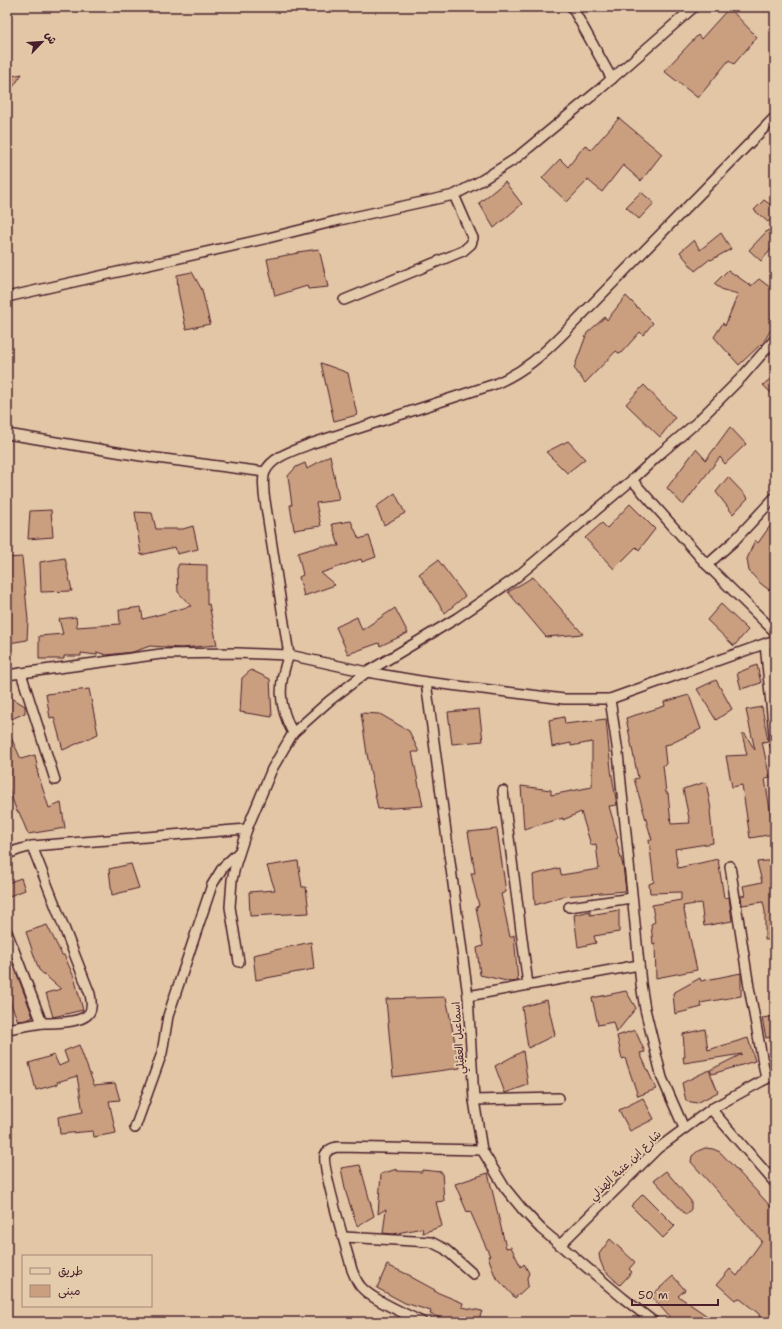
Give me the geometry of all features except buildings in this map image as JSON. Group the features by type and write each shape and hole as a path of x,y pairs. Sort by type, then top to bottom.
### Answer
{"street":[{"path":"572,7 612,79"},
{"path":"7,297 454,195 482,180 515,159 612,79 694,7"},
{"path":"293,733 285,717 281,699 283,672 289,655 263,482 265,472 269,466 282,456 303,447 495,384 512,377 527,367 542,355 565,332 775,117"},
{"path":"344,300 463,251 469,247 473,238 454,195"},
{"path":"239,962 230,907 232,880 247,829 272,769 293,733 329,701 367,672 457,618 513,580 632,480 696,423 742,376 775,339"},
{"path":"7,434 141,456 265,472"},
{"path":"632,480 707,565 775,632"},
{"path":"707,565 734,541 775,497"},
{"path":"7,675 161,654 238,653 289,655 367,672 426,682 564,699 610,699 775,640"},
{"path":"764,644 775,744"},
{"path":"21,673 55,780"},
{"name":"اسماعيل العقيلي","path":"426,682 468,996 474,1100 482,1150 495,1174 513,1199 537,1224 560,1245 654,1322"},
{"path":"610,699 618,753 639,965 645,1010 662,1078 684,1128"},
{"path":"503,790 528,985"},
{"path":"7,854 32,846 247,829"},
{"path":"7,1029 42,1023 75,1020 84,1017 89,1013 91,1008 90,994 32,846"},
{"path":"135,1128 161,1058 170,1011 212,885 223,867 239,852"},
{"path":"730,866 749,987 766,1079"},
{"path":"569,907 632,898"},
{"path":"7,932 42,1023"},
{"path":"468,996 639,965"},
{"name":"شارع ابن عتبة الهذلي","path":"560,1245 657,1149 711,1109 775,1074"},
{"path":"474,1100 559,1098"},
{"path":"711,1109 775,1183"},
{"path":"422,1322 371,1295 362,1288 356,1280 324,1164 325,1155 329,1150 337,1147 482,1150"},
{"path":"344,1238 431,1242 445,1249 473,1274"}]}
